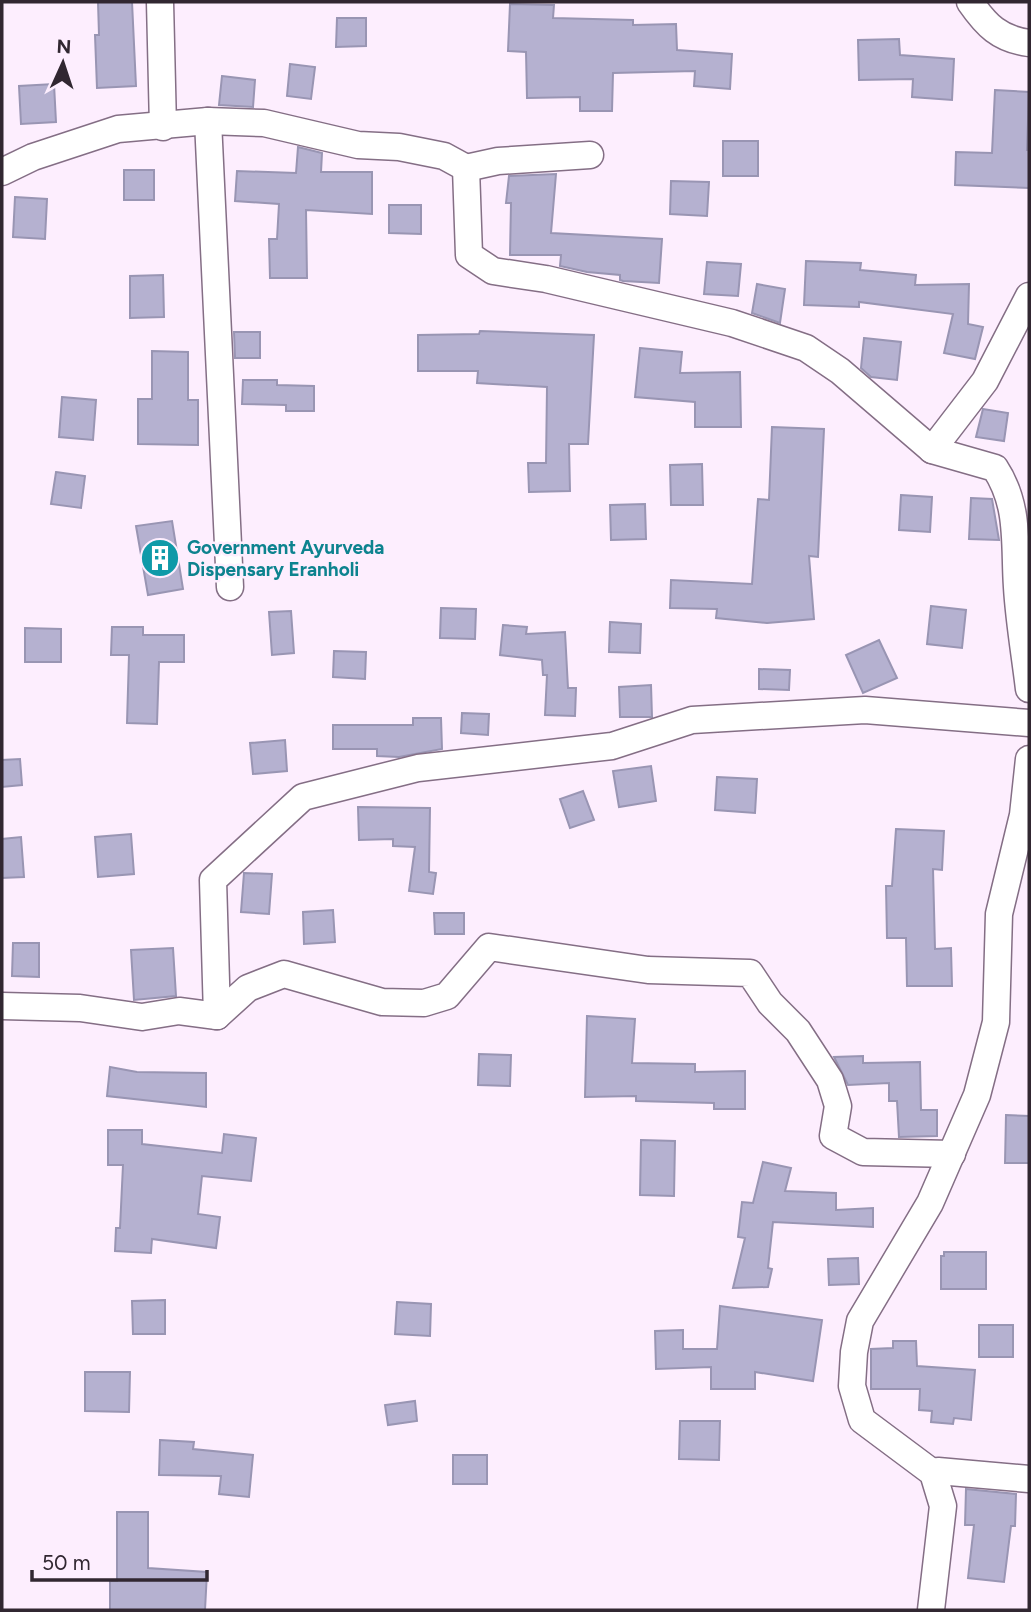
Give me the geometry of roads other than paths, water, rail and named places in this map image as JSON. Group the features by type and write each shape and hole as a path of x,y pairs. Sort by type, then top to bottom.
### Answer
{"street":[{"path":"160,2 163,127"},
{"path":"970,2 987,27 1029,43"},
{"path":"208,121 230,587"},
{"path":"2,172 33,157 118,129 208,121 264,123 358,145 399,147 444,156 466,167 498,161 590,155"},
{"path":"466,167 469,256 493,271 546,279 732,323 806,348 840,370 932,450 995,468 1018,492 1017,587 1029,689"},
{"path":"932,450 985,381 1029,296"},
{"path":"217,1016 213,880 303,797 418,768 612,746 692,720 865,710 1029,723"},
{"path":"930,1610 943,1506 933,1473 862,1420 852,1386 853,1363 860,1321 930,1203 978,1096 996,1022 999,914 1023,815 1029,759"},
{"path":"2,1006 80,1008 142,1017 179,1011 217,1016 248,988 284,974 382,1002 424,1003 447,996 489,947 648,970 750,973 770,1003 798,1031 831,1080 838,1106 833,1136 863,1152 952,1154"},
{"path":"933,1473 938,1471 1029,1479"}],"place":[{"name":"Government Ayurveda Dispensary Eranholi","path":"160,558"}]}
